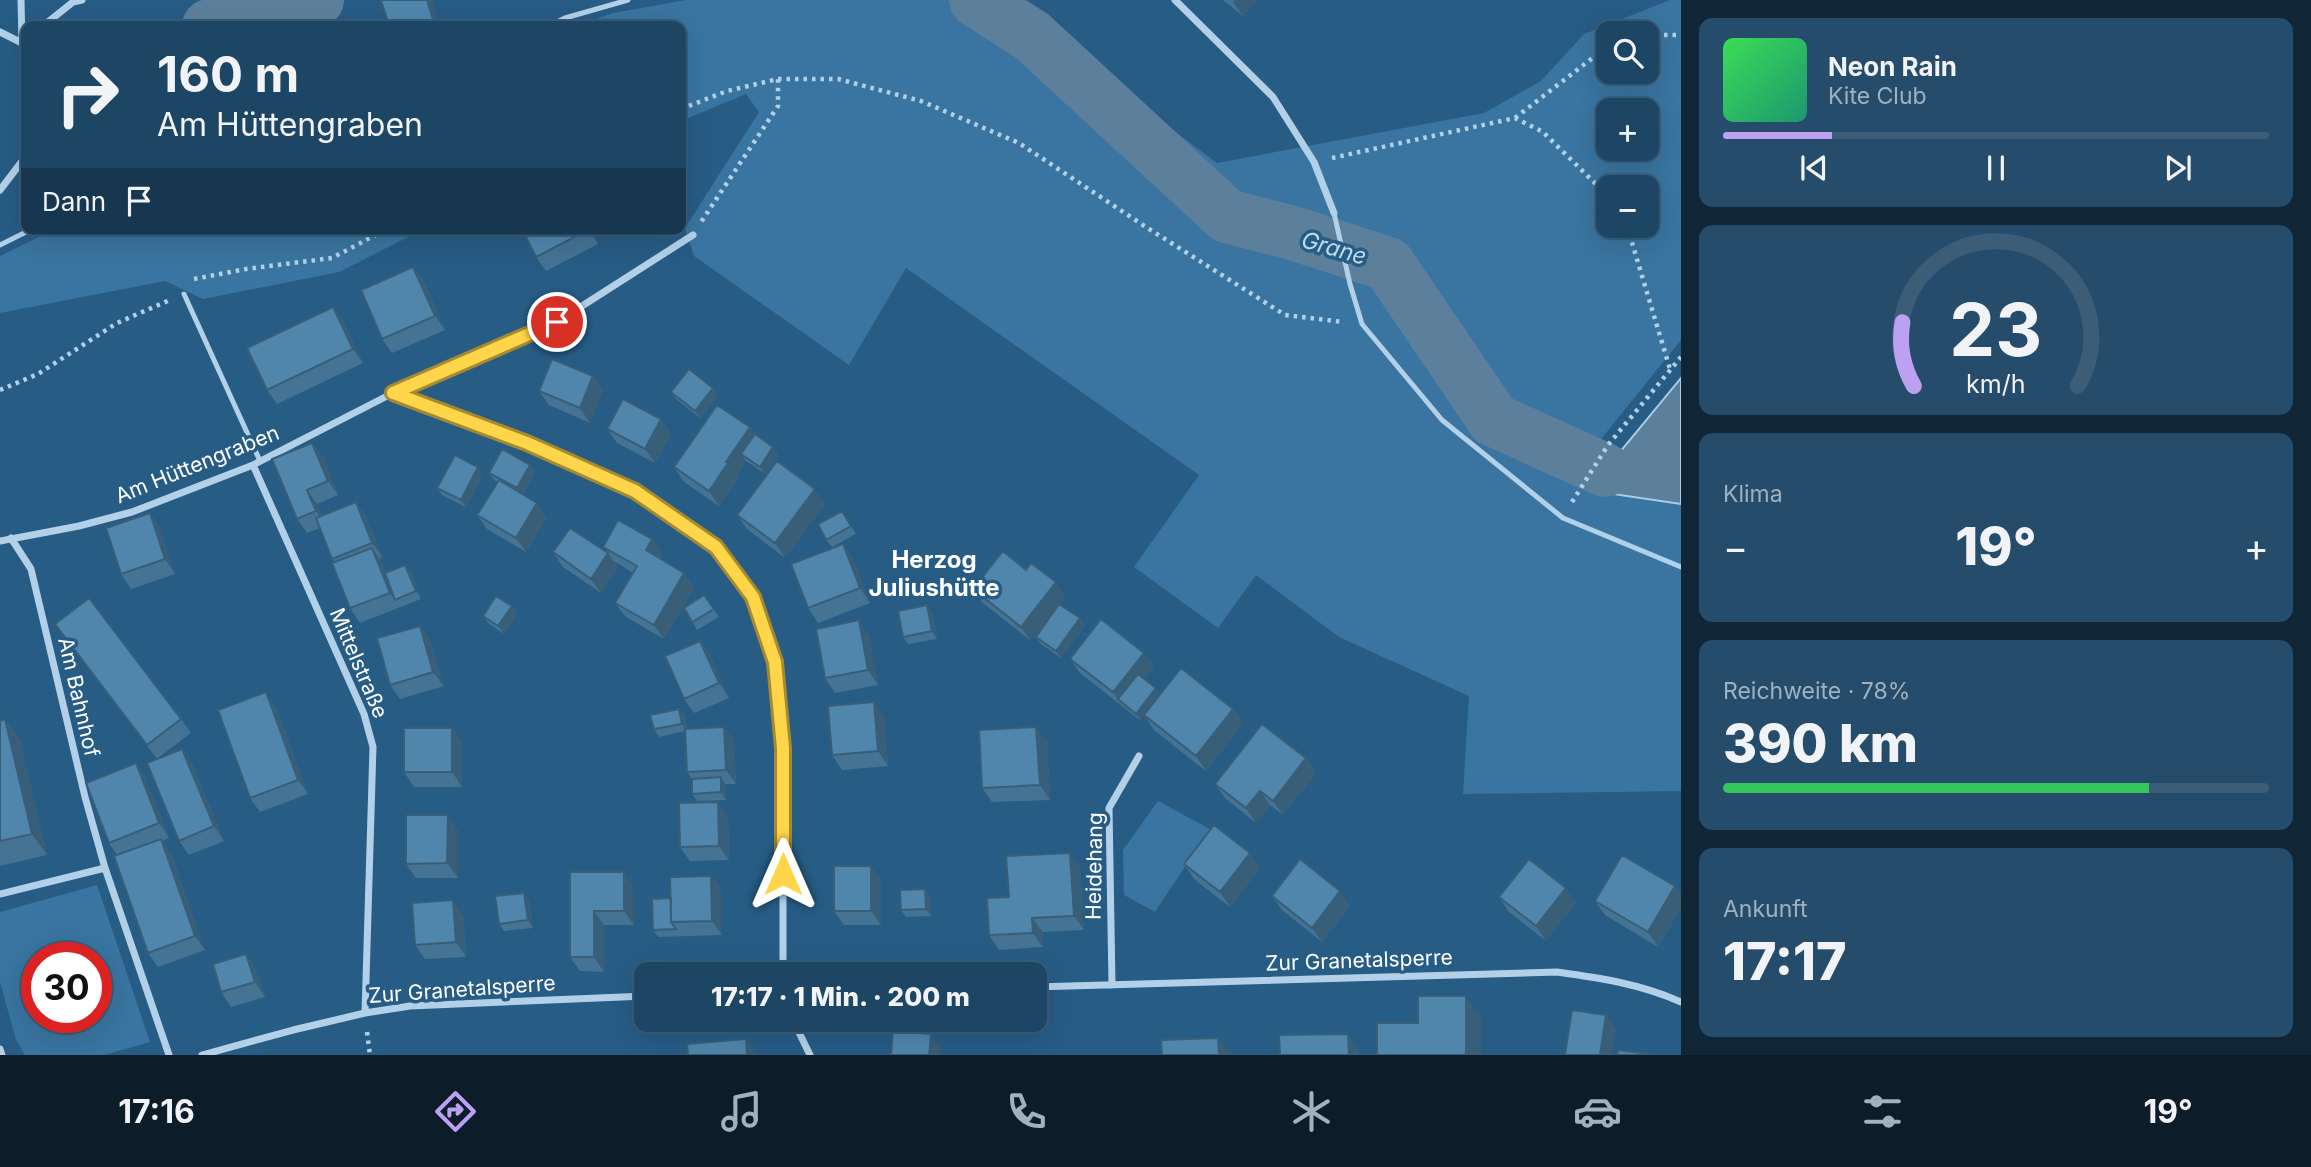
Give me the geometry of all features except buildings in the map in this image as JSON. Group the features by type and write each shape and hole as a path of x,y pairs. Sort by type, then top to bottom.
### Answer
{"street":[{"path":"21,0 23,21"},
{"path":"49,21 73,2 82,0"},
{"path":"1175,0 1273,97 1314,162 1335,213"},
{"path":"0,32 21,42"},
{"path":"0,190 21,163"},
{"name":"Am Hüttengraben","path":"0,541 79,526 132,512 256,463 393,393 557,322 693,235"},
{"path":"393,393 527,443 635,491 716,547 753,597 775,662 783,748 783,962"},
{"name":"Mittelstraße","path":"256,463 364,713 373,747 365,1013"},
{"name":"Am Bahnhof","path":"11,538 31,569 85,797 105,868 169,1055"},
{"name":"Heidehang","path":"1112,985 1109,808 1139,756"},
{"path":"0,894 105,868"},
{"name":"Zur Granetalsperre","path":"1047,987 1557,972 1605,978 1657,991 1681,1002"},
{"name":"Zur Granetalsperre","path":"202,1055 365,1013 410,1006 634,997"},
{"path":"799,1032 810,1055"},
{"path":"0,1049 2,1055"}],"lane":[{"path":"560,21 628,0"},
{"path":"1335,213 1350,284 1362,324 1442,420 1563,518 1681,567"},
{"path":"0,244 21,234"},
{"path":"184,294 256,463"}],"path":[{"path":"1659,35 1681,35"},
{"path":"1314,162 1515,118 1596,55"},
{"path":"693,235 778,106 778,79"},
{"path":"686,107 727,91 778,79 838,79 921,101 1019,143 1285,314 1362,324"},
{"path":"1515,118 1543,132 1596,184"},
{"path":"0,390 38,374 117,323 184,294 194,279 332,258 376,235"},
{"path":"1631,238 1670,370"},
{"path":"1582,484 1608,445 1681,357"}],"shaded area":[{"path":"686,0 995,0 1037,28 1217,163 1484,113 1541,81 1584,34 1596,29 1596,84 1659,84 1659,21 1617,21 1670,0 1681,0 1681,340 1597,444 1615,459 1594,491 1681,504 1681,791 1463,794 1469,696 1339,637 1256,575 1218,628 1134,567 1199,475 906,268 849,365 694,256 686,226 759,112 746,94 686,119 686,21 591,21 613,13"},
{"path":"43,235 412,235 339,272 203,299 165,281 0,313 0,256"},
{"path":"1681,378 1681,504 1593,491 1605,470"},
{"path":"1158,801 1210,829 1155,912 1124,895 1123,850"},
{"path":"97,885 150,1042 104,1055 25,1055 16,1040 0,982 0,912"}],"waterway":[{"name":"Grane","path":"230,21 317,0"},
{"name":"Grane","path":"976,0 1032,36 1227,216 1296,234 1388,264 1494,420 1605,470"}],"district":[{"name":"Herzog Juliushütte","path":"934,573"}],"route":[{"path":"557,322 393,393 527,443 635,491 716,547 753,597 775,662 783,748 783,874"}]}
